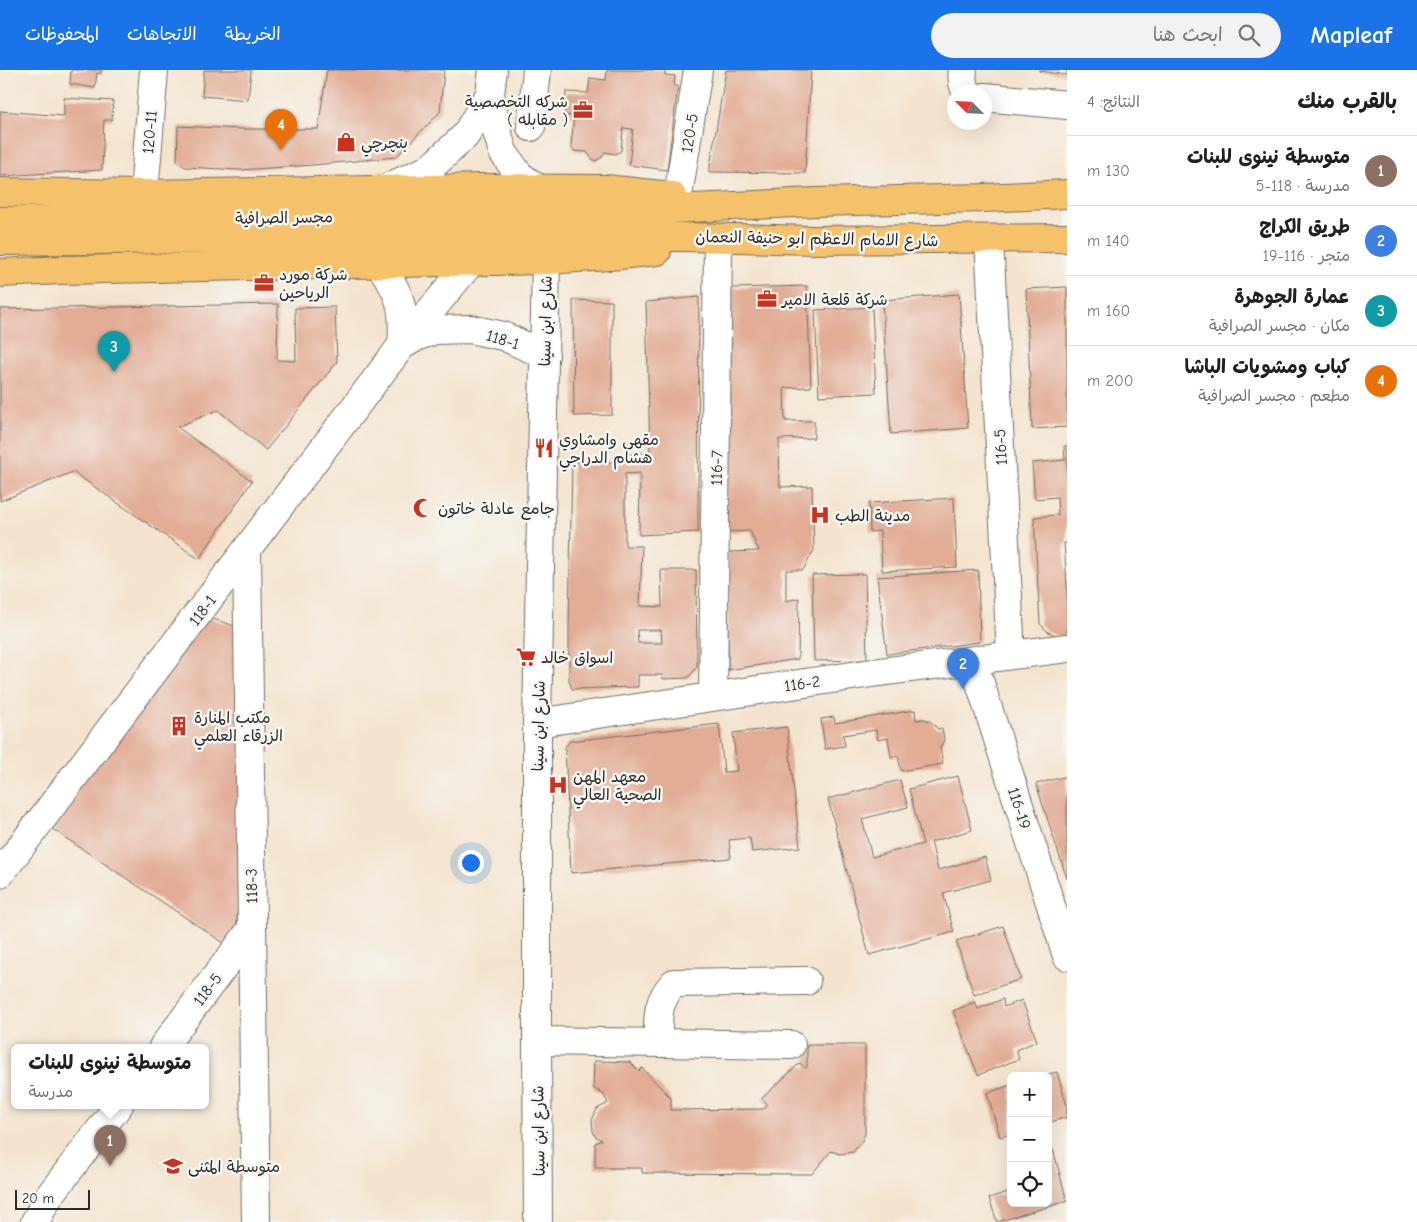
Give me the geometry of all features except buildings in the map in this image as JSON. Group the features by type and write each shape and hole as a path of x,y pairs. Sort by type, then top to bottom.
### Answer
{"main road":[{"path":"0,192 144,194 537,188 605,190 678,196 741,207"},
{"name":"شارع الامام الاعظم ابو حنيفة النعمان","path":"568,225 741,207 816,202 1067,194"},
{"name":"مجسر الصرافية","path":"0,221 568,225"},
{"name":"شارع الامام الاعظم ابو حنيفة النعمان","path":"568,225 728,239 1067,238"},
{"name":"مجسر الصرافية","path":"0,241 568,225"},
{"path":"0,273 546,260 674,249 728,239"}],"street":[{"name":"120-11","path":"144,194 154,70"},
{"path":"531,127 538,70"},
{"name":"120-5","path":"678,196 698,70"},
{"path":"962,70 964,85"},
{"path":"492,82 496,128 503,152 519,175 537,188"},
{"path":"384,189 429,169 451,150 465,136 492,82"},
{"path":"992,98 1067,105"},
{"name":"116-7","path":"713,696 728,239"},
{"name":"116-5","path":"989,239 1011,656"},
{"name":"شارع ابن سينا","path":"538,1222 537,723 546,260"},
{"name":"118-1","path":"0,874 402,345 470,262"},
{"path":"379,264 392,282 401,302 404,323 402,345"},
{"name":"118-1","path":"402,345 418,336 435,330 470,329 504,336 545,356"},
{"name":"118-3","path":"247,551 256,1222"},
{"name":"116-2","path":"537,723 872,673 1067,648"},
{"name":"116-19","path":"973,661 1067,956"},
{"name":"118-5","path":"165,1044 251,930"},
{"path":"658,1043 659,1009 664,993 674,983 806,981"},
{"path":"537,1041 791,1045"},
{"path":"35,1222 48,1199 116,1109"}],"place":[{"name":"شركه التخصصية ( مقابله )","path":"583,110"},
{"name":"بنچرچي","path":"346,142"},
{"name":"كباب ومشويات الباشا","path":"281,150"},
{"name":"شركة مورد الرياحين","path":"264,283"},
{"name":"شركة قلعة الامير","path":"767,299"},
{"name":"عمارة الجوهرة","path":"114,372"},
{"name":"مقهى وامشاوي هشام الدراجي","path":"544,448"},
{"name":"جامع عادلة خاتون","path":"423,508"},
{"name":"مدينة الطب","path":"820,515"},
{"name":"اسواق خالد","path":"526,657"},
{"name":"طريق الكراج","path":"963,689"},
{"name":"مكتب المنارة الزرقاء العلمي","path":"179,726"},
{"name":"معهد المهن الصحية العالي","path":"558,785"},
{"name":"متوسطة نينوى للبنات","path":"110,1166"},
{"name":"متوسطة المثنى","path":"173,1166"}]}
